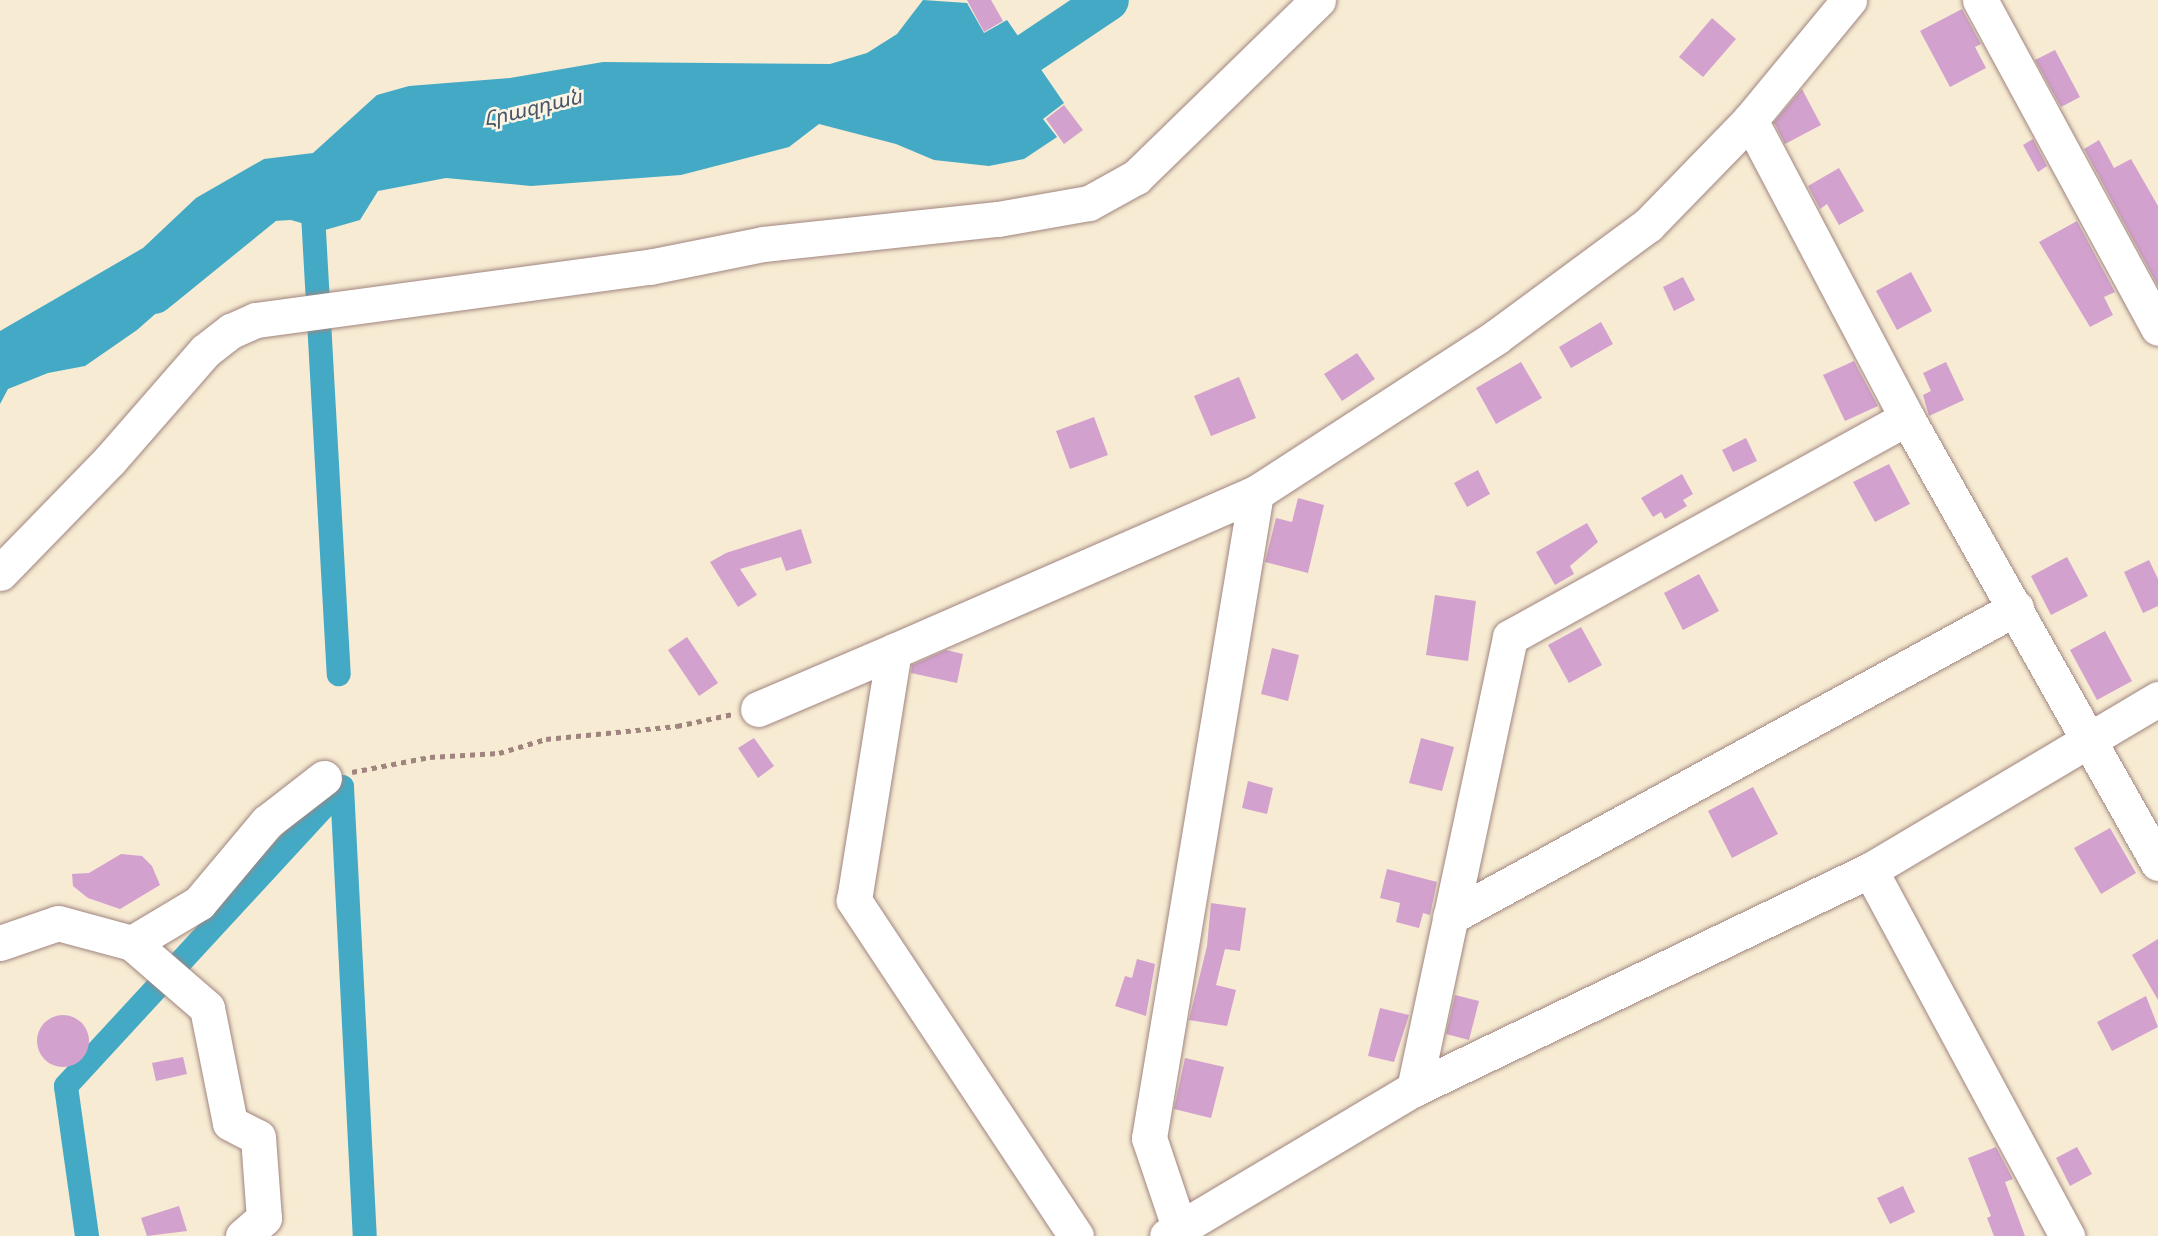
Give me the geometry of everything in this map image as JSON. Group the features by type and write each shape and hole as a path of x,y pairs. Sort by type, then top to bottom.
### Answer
{"street":[{"path":"0,573 109,461 205,351 231,331 256,320 649,267 763,244 998,219 1089,203 1136,177 1318,0"},
{"path":"758,709 1256,493 1496,337 1648,225 1750,120 1849,0"},
{"path":"1980,0 2158,328"},
{"path":"1750,120 1907,418 2091,738 2158,863"},
{"path":"1414,1089 1510,637 1907,418"},
{"path":"1256,493 1149,1138 1173,1233 1414,1089 1870,870 2158,699"},
{"path":"1450,917 2016,608"},
{"path":"894,651 854,900 1076,1236"},
{"path":"132,943 198,903 267,822 324,778"},
{"path":"1870,870 2067,1236"},
{"path":"0,943 58,923 132,943 207,1008 230,1123 258,1137 264,1218 243,1236"}],"path":[{"path":"324,778 430,757 499,753 546,739 677,726 758,709"}],"water":[{"path":"923,0 967,3 984,33 1007,20 1064,103 1043,119 1057,137 1024,159 989,166 934,160 896,144 819,124 789,147 681,175 531,186 446,178 378,191 360,220 325,230 291,220 257,222 207,243 178,294 137,330 85,366 48,373 8,389 0,404 0,331 143,248 196,198 264,159 313,153 377,95 409,86 510,78 603,62 830,64 867,53 897,34"}],"building":[{"path":"967,0 991,0 1003,21 984,32"},
{"path":"1962,9 1981,44 1975,47 1986,68 1950,87 1920,31"},
{"path":"1712,18 1736,39 1703,77 1679,57"},
{"path":"2055,50 2080,97 2061,107 2035,60"},
{"path":"1802,89 1821,125 1785,144 1774,122"},
{"path":"1064,105 1083,130 1064,144 1046,119"},
{"path":"2033,139 2047,166 2038,172 2023,145"},
{"path":"2099,140 2114,168 2131,159 2158,206 2158,286 2084,149"},
{"path":"1839,168 1864,211 1839,225 1827,204 1820,209 1808,186"},
{"path":"2077,221 2115,292 2104,297 2113,315 2090,327 2039,242"},
{"path":"1911,272 1932,311 1897,330 1876,291"},
{"path":"1683,277 1695,300 1674,311 1663,287"},
{"path":"1601,322 1613,344 1571,368 1559,347"},
{"path":"1357,353 1375,379 1342,401 1324,374"},
{"path":"1854,361 1878,406 1845,421 1823,375"},
{"path":"1521,362 1542,398 1496,424 1476,388"},
{"path":"1946,362 1964,400 1929,416 1923,395 1931,391 1923,373"},
{"path":"1239,377 1256,418 1211,436 1194,396"},
{"path":"1094,417 1108,455 1070,469 1056,431"},
{"path":"1746,438 1757,461 1733,472 1722,450"},
{"path":"1889,464 1910,504 1875,522 1853,482"},
{"path":"1478,470 1490,494 1467,507 1454,483"},
{"path":"1682,474 1693,494 1683,500 1687,506 1665,519 1661,512 1653,517 1641,498"},
{"path":"1298,498 1324,505 1308,573 1265,562 1276,518 1292,522"},
{"path":"1587,523 1598,542 1570,566 1574,574 1555,585 1536,552"},
{"path":"801,529 812,563 786,571 781,557 740,569 757,595 738,607 710,562 726,553"},
{"path":"2067,557 2088,596 2051,615 2031,576"},
{"path":"2149,560 2158,579 2158,606 2143,613 2124,572"},
{"path":"1699,574 1719,611 1683,630 1664,593"},
{"path":"1435,595 1476,601 1468,661 1426,655"},
{"path":"1581,627 1602,665 1569,683 1548,645"},
{"path":"2105,631 2132,681 2097,700 2070,650"},
{"path":"687,637 718,683 699,696 668,650"},
{"path":"1272,648 1299,655 1288,701 1261,694"},
{"path":"946,650 963,654 957,683 911,673 912,665"},
{"path":"754,738 774,766 758,778 738,748"},
{"path":"1421,738 1454,747 1442,791 1409,783"},
{"path":"1248,781 1273,788 1267,814 1242,808"},
{"path":"1753,787 1778,834 1732,858 1708,811"},
{"path":"2110,828 2136,873 2101,894 2074,848"},
{"path":"121,854 142,856 152,866 160,885 120,909 88,898 73,886 72,874 89,873"},
{"path":"1387,869 1437,882 1430,915 1423,913 1419,928 1396,922 1400,903 1380,898"},
{"path":"1211,903 1246,908 1240,951 1225,949 1216,985 1236,990 1227,1026 1189,1020 1207,946"},
{"path":"2158,939 2158,1000 2132,955"},
{"path":"1137,959 1155,964 1146,1016 1115,1006 1125,976 1132,978"},
{"path":"1455,995 1479,1001 1469,1040 1446,1034"},
{"path":"2146,996 2158,1027 2112,1051 2097,1022"},
{"path":"1380,1008 1409,1015 1394,1062 1368,1056"},
{"path":"63,1015 73,1017 81,1023 87,1031 87,1051 81,1059 73,1065 63,1067 53,1065 45,1059 39,1051 37,1041 39,1031 45,1023 53,1017"},
{"path":"183,1057 187,1074 156,1081 152,1063"},
{"path":"1185,1058 1224,1067 1211,1118 1174,1109"},
{"path":"1996,1147 2013,1179 2005,1182 2025,1236 1994,1236 1987,1218 1991,1216 1968,1158"},
{"path":"2077,1147 2092,1174 2070,1186 2056,1158"},
{"path":"1903,1186 1915,1212 1890,1224 1877,1198"},
{"path":"179,1206 187,1231 147,1236 141,1218"}],"waterway":[{"name":"Հրազդան","path":"980,86 1108,0"},
{"path":"312,196 339,674"},
{"name":"Հրազդան","path":"154,293 272,197"},
{"path":"342,787 365,1236"},
{"path":"87,1236 66,1086 342,787"}]}
